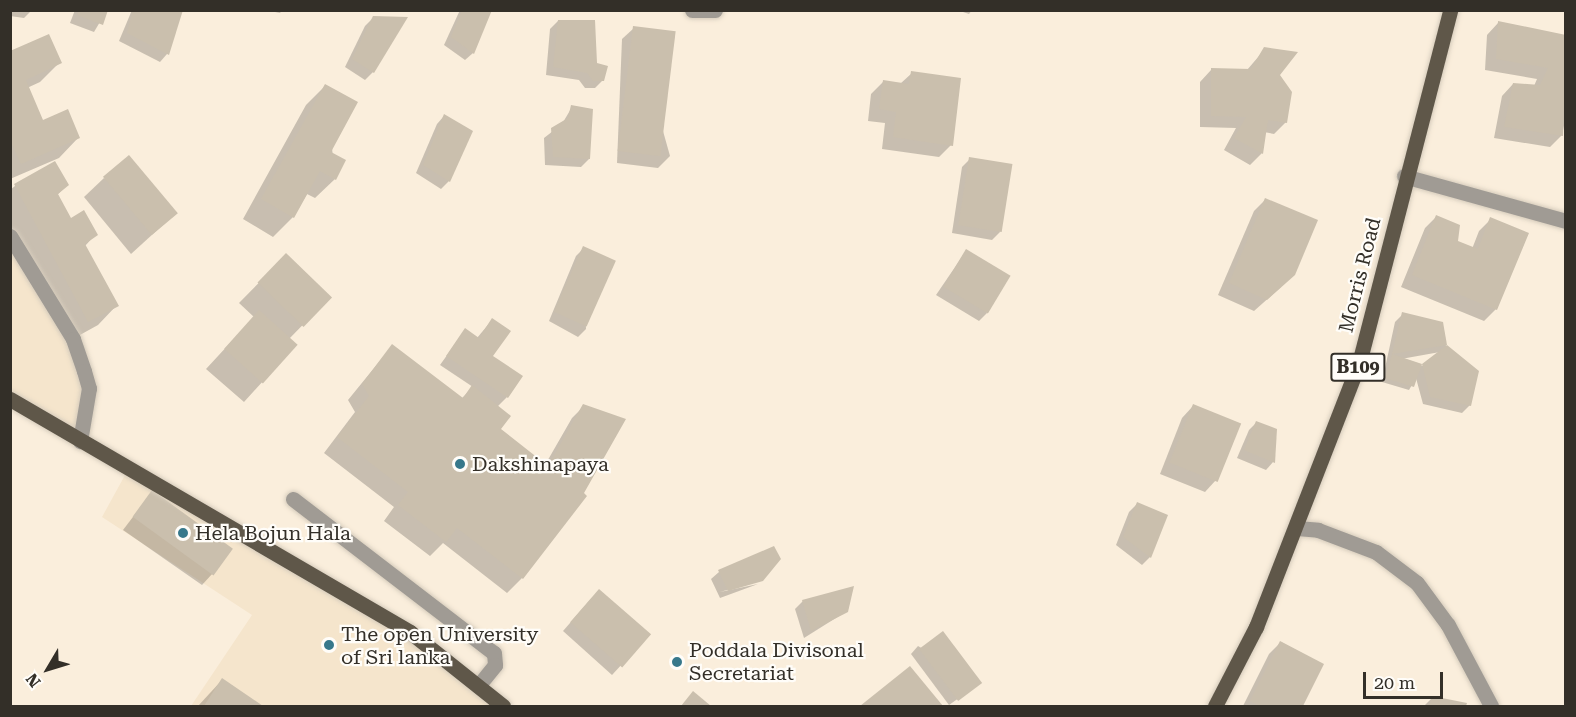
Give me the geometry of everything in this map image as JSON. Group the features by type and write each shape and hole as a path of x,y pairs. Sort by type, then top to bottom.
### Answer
{"main road":[{"name":"Morris Road","path":"1215,706 1256,627 1297,528 1359,363 1389,257 1404,176 1450,10"},
{"path":"10,399 410,632 503,706"}],"street":[{"path":"692,10 716,10"},
{"path":"1404,176 1566,222"},
{"path":"10,236 73,339 89,388 80,441"},
{"path":"293,500 494,653 495,665 478,686"},
{"path":"1297,528 1318,530 1376,552 1417,583 1448,625 1491,706"}],"shaded area":[{"path":"10,236 84,371 80,441 11,399"},
{"name":"The open University of Sri lanka","path":"130,466 410,632 503,706 191,706 252,615 102,517"}],"building":[{"path":"79,10 108,10 103,25 77,15"},
{"path":"133,10 183,10 169,55 127,33"},
{"path":"462,10 492,10 474,54 451,37"},
{"path":"373,16 408,17 374,73 352,59"},
{"path":"558,20 595,20 597,63 608,66 604,81 593,81 587,73 553,67"},
{"path":"1498,21 1566,35 1563,136 1504,127 1513,83 1540,85 1548,68 1496,59"},
{"path":"633,26 676,31 660,156 618,151"},
{"path":"49,34 62,63 26,80 43,120 68,109 80,138 21,164 10,140 10,51"},
{"path":"1264,47 1298,52 1280,75 1292,92 1287,123 1268,120 1263,154 1234,138 1246,117 1211,116 1211,68 1251,69"},
{"path":"911,71 961,78 953,146 893,137 896,112 879,109 883,80 909,84"},
{"path":"325,84 358,102 331,152 346,160 336,180 320,171 294,218 261,199"},
{"path":"571,105 593,109 590,159 553,157 551,128 568,118"},
{"path":"444,114 473,131 450,182 423,165"},
{"path":"129,155 178,213 152,235 103,177"},
{"path":"969,157 1012,164 1002,232 958,225"},
{"path":"55,161 69,185 58,194 71,218 84,210 98,235 85,244 119,306 88,322 14,184"},
{"path":"1265,198 1318,220 1295,275 1267,300 1229,283"},
{"path":"1436,215 1460,225 1458,241 1478,249 1490,217 1529,233 1497,310 1412,275"},
{"path":"583,246 616,261 587,326 554,312"},
{"path":"966,249 1011,276 988,313 943,287"},
{"path":"286,253 332,297 304,327 258,282"},
{"path":"259,310 298,345 263,383 224,349"},
{"path":"1402,312 1443,322 1447,345 1392,354"},
{"path":"492,318 511,331 493,356 523,376 508,398 446,356 465,328 479,338"},
{"name":"Dakshinapaya","path":"392,344 463,398 472,385 511,416 501,429 548,466 583,404 626,419 584,493 587,496 523,579 457,528 446,542 398,505 408,492 337,437 369,396 362,384"},
{"path":"1447,345 1479,371 1471,406 1430,397 1422,364"},
{"path":"1392,354 1422,364 1414,387 1385,378"},
{"path":"1193,404 1241,423 1218,482 1169,462"},
{"path":"1256,421 1277,429 1275,463 1244,450"},
{"name":"Hela Bojun Hala","path":"152,490 233,549 214,575 133,517"},
{"path":"1137,502 1168,515 1151,558 1123,537"},
{"path":"774,546 781,559 763,581 728,591 718,570"},
{"path":"854,586 848,612 811,631 802,600"},
{"path":"599,589 651,634 622,667 570,622"},
{"path":"943,631 982,683 958,701 919,649"},
{"path":"1280,641 1324,664 1303,706 1260,706 1250,701"},
{"path":"910,666 943,706 860,706"},
{"path":"222,678 263,706 204,706"},
{"path":"693,691 711,706 681,706"},
{"path":"1432,696 1467,703 1466,706 1429,706"}],"place":[{"name":"Dakshinapaya","path":"460,464"},
{"name":"Hela Bojun Hala","path":"183,533"},
{"name":"The open University of Sri lanka","path":"329,645"},
{"name":"Poddala Divisonal Secretariat","path":"677,662"}]}
